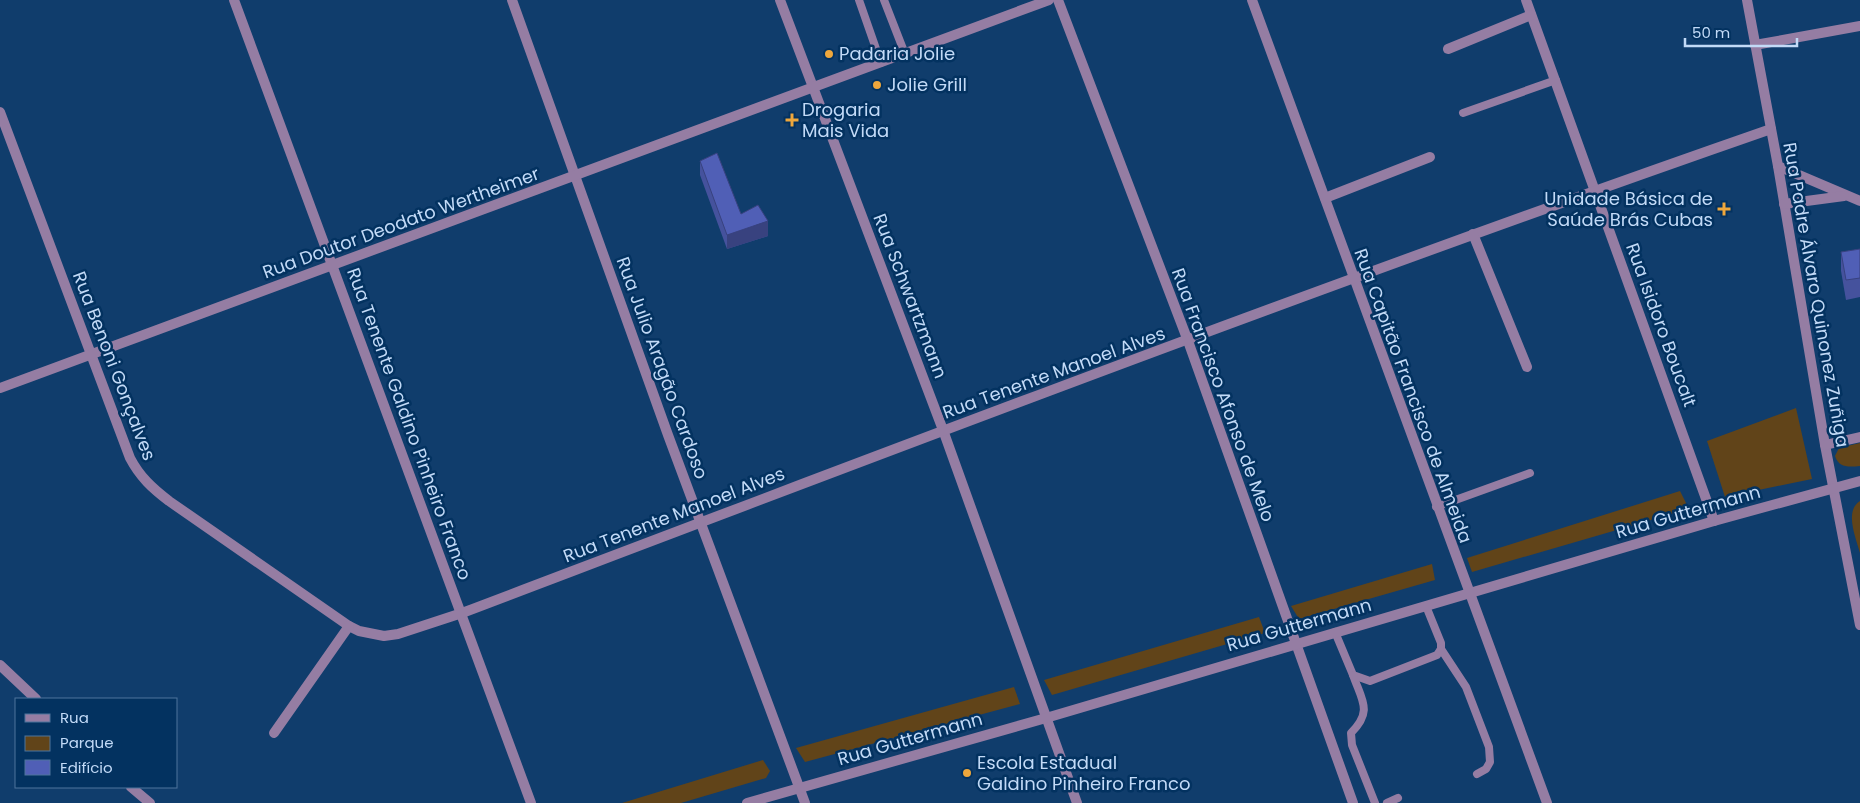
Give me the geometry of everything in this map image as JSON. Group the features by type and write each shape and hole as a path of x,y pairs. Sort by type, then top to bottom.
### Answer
{"street":[{"name":"Rua Tenente Galdino Pinheiro Franco","path":"234,0 531,803"},
{"name":"Rua Julio Aragão Cardoso","path":"512,0 668,435 702,522 805,803"},
{"name":"Rua Schwartzmann","path":"780,0 943,430 1077,803"},
{"name":"Rua Doutor Deodato Wertheimer","path":"0,388 1049,0"},
{"name":"Rua Francisco Afonso de Melo","path":"1058,0 1188,341 1353,803"},
{"name":"Rua Capitão Francisco de Almeida","path":"1252,0 1436,507 1546,803"},
{"name":"Rua Isidoro Boucalt","path":"1526,0 1714,521"},
{"name":"Rua Padre Álvaro Quinonez Zuñiga","path":"1747,0 1778,166 1825,445 1835,487 1860,625"},
{"path":"1448,49 1531,15"},
{"path":"1755,45 1860,26"},
{"name":"Rua Benoni Gonçalves","path":"0,112 130,458 138,472 149,485 349,626"},
{"name":"Rua Tenente Manoel Alves","path":"349,626 372,634 391,635 462,613 943,430 1188,341 1353,278 1595,190 1771,129"},
{"path":"1325,198 1430,158"},
{"path":"1778,166 1860,201"},
{"path":"1784,204 1845,196"},
{"path":"1473,234 1527,367"},
{"path":"1825,445 1860,437"},
{"name":"Rua Guttermann","path":"747,803 799,786 1046,718 1295,643 1714,521 1860,481"},
{"path":"274,733 349,626"},
{"path":"0,665 35,698"},
{"path":"132,788 150,803"}],"lane":[{"path":"859,0 880,63"},
{"path":"884,0 905,54"},
{"path":"1463,113 1556,80"},
{"path":"1436,507 1530,473"},
{"path":"1353,675 1370,681 1437,655 1441,649 1441,643 1426,606"},
{"path":"1335,632 1366,712 1362,722 1351,733 1352,745 1375,803"},
{"path":"1441,649 1466,686 1489,747 1490,762 1486,769 1477,774"},
{"path":"1387,803 1398,798"}],"green space":[{"path":"1796,408 1812,479 1725,497 1707,441"},
{"path":"1860,443 1860,466 1848,466 1839,463 1835,456 1839,448"},
{"path":"1680,491 1689,509 1472,572 1467,558"},
{"path":"1860,501 1860,553 1852,525 1852,518 1855,505"},
{"path":"1432,564 1435,580 1299,619 1291,606"},
{"path":"1259,617 1265,633 1052,695 1044,680"},
{"path":"1014,687 1020,704 805,762 796,748"},
{"path":"763,760 770,771 766,778 681,803 622,803"}],"building":[{"path":"717,153 741,214 758,205 768,221 727,235 700,161"},
{"path":"1860,249 1860,278 1846,280 1841,252"}],"place":[{"name":"Padaria Jolie","path":"829,54"},
{"name":"Jolie Grill","path":"877,85"},
{"name":"Drogaria Mais Vida","path":"792,120"},
{"name":"Unidade Básica de Saúde Brás Cubas","path":"1724,209"},
{"name":"Escola Estadual Galdino Pinheiro Franco","path":"967,773"}]}
